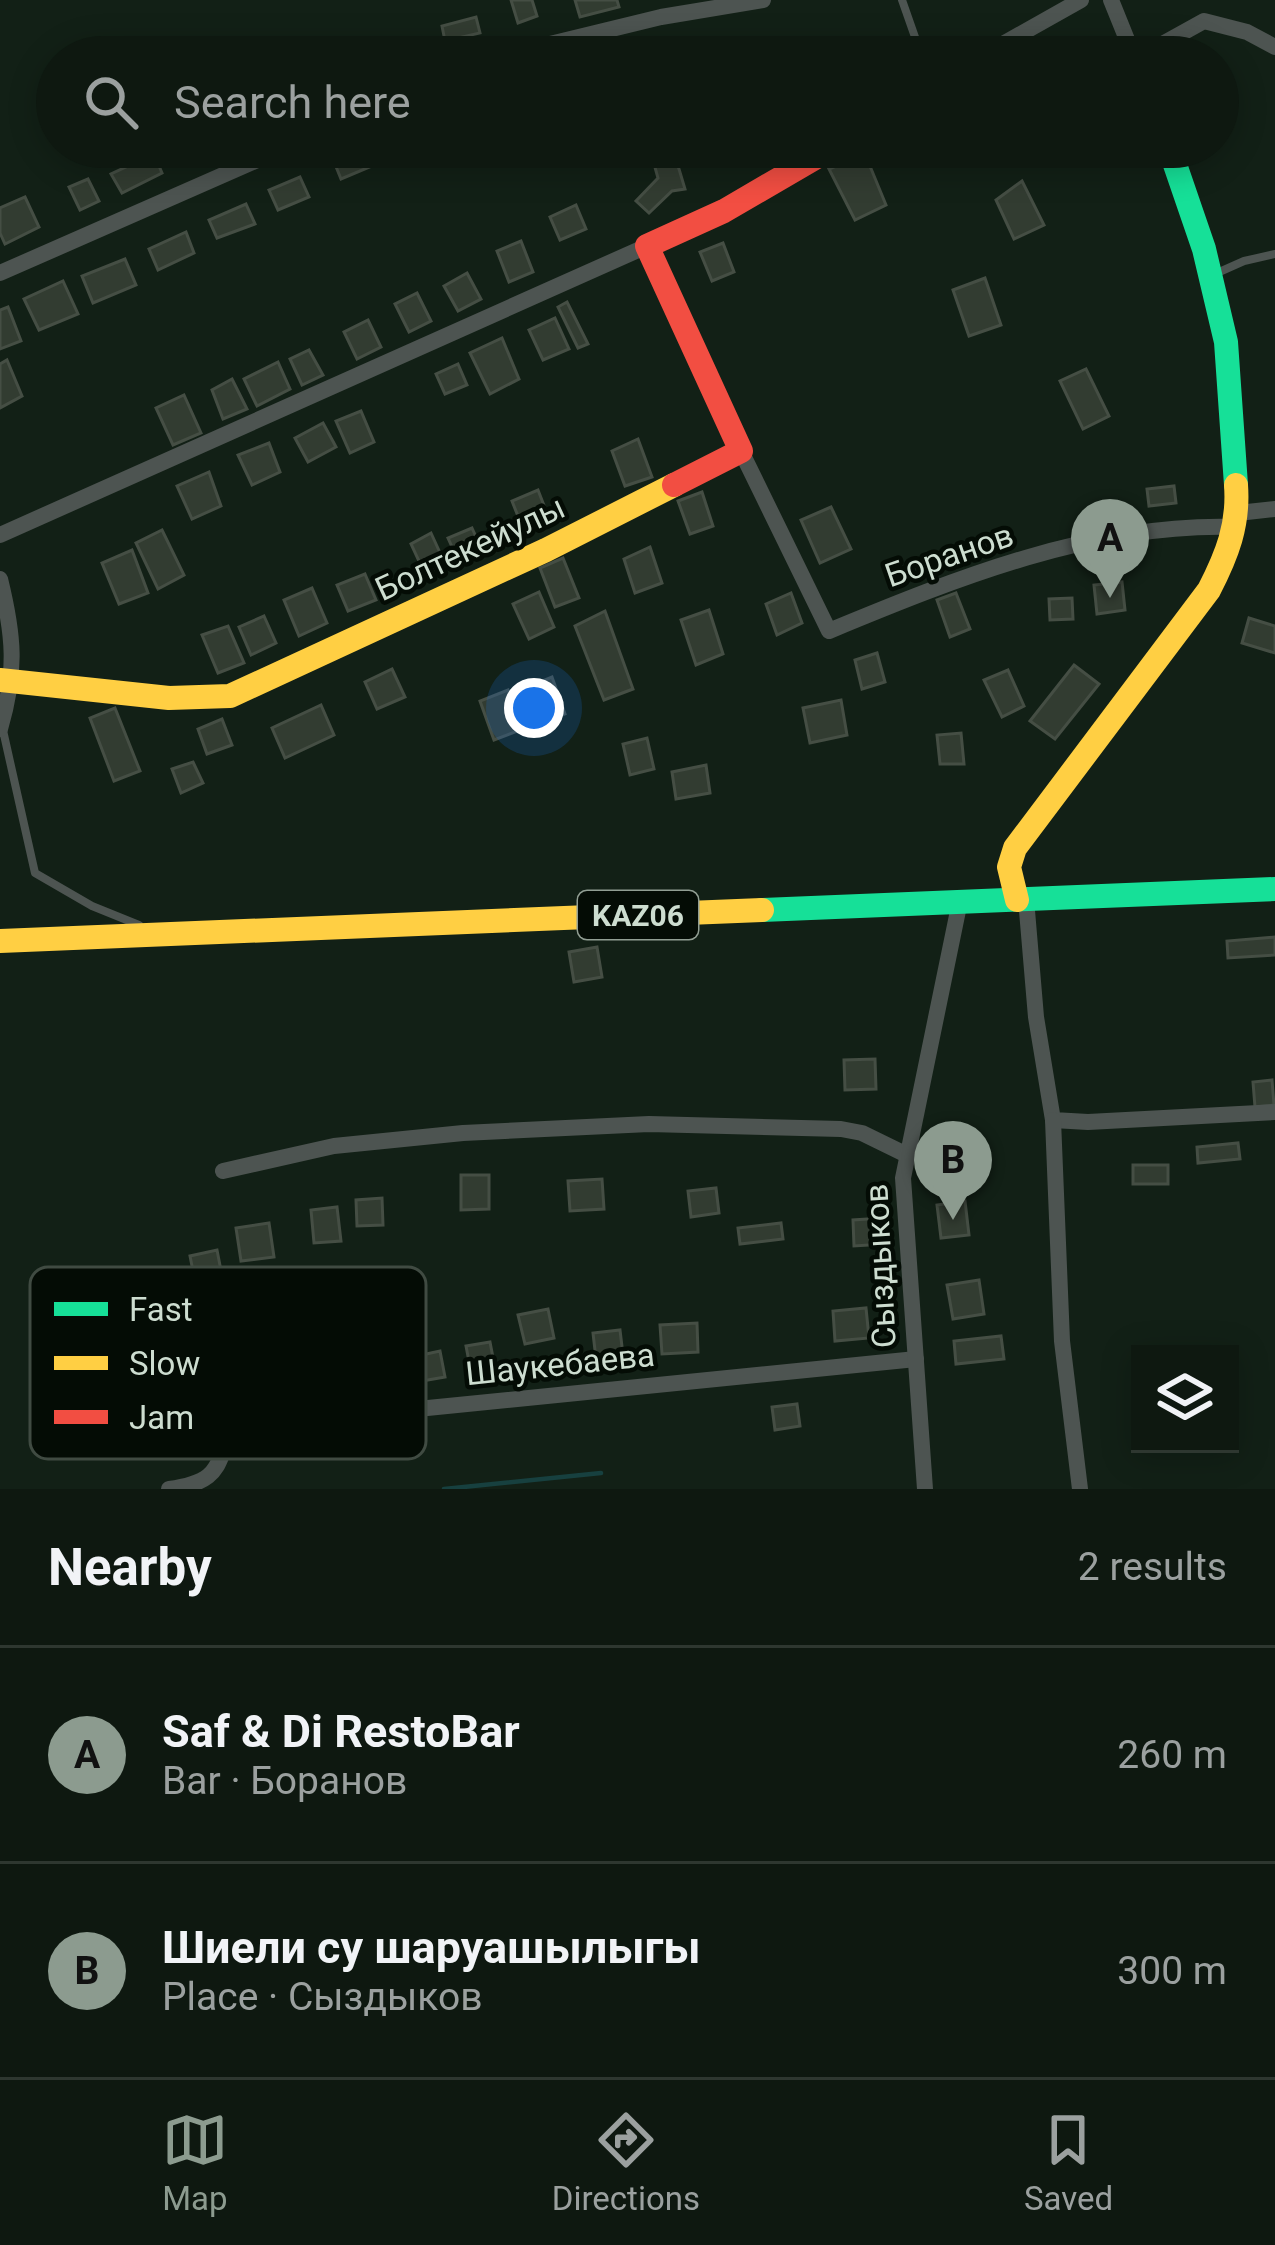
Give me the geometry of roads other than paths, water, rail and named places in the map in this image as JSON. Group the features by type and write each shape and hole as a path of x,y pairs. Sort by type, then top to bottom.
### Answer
{"street":[{"path":"581,36 662,16 763,0"},
{"path":"1017,36 1081,0"},
{"path":"1111,0 1127,36"},
{"path":"1176,36 1204,21 1247,32 1275,47"},
{"path":"0,273 239,168"},
{"path":"0,535 647,247 798,168"},
{"path":"1080,1489 1062,1341 1053,1120 1022,899 1010,867 1015,848 1209,590 1228,553 1236,520 1226,342 1176,168"},
{"path":"647,247 741,451"},
{"name":"Боранов","path":"741,451 829,631 967,574 1275,509"},
{"name":"Болтекейулы","path":"7,680 169,698 230,696 546,550 741,451"},
{"path":"0,578 9,616 1,726"},
{"name":"KАZ06","path":"0,941 1275,889"},
{"name":"Сыздыков","path":"925,1489 903,1178 960,901"},
{"path":"1053,1120 1275,1112"},
{"path":"223,1171 334,1146 574,1125 841,1129 862,1133 907,1155"},
{"name":"Шаукебаева","path":"426,1408 916,1359"},
{"name":"Шаукебаева","path":"169,1489 206,1481 222,1459"}],"lane":[{"path":"902,0 915,36"},
{"path":"1210,276 1275,254"},
{"path":"1,726 35,872 92,906 163,934"}],"waterway":[{"path":"444,1489 601,1473"}],"place":[{"name":"Saf & Di RestoBar","path":"1110,598"},
{"name":"Шиели су шаруашылыгы","path":"953,1220"}]}
